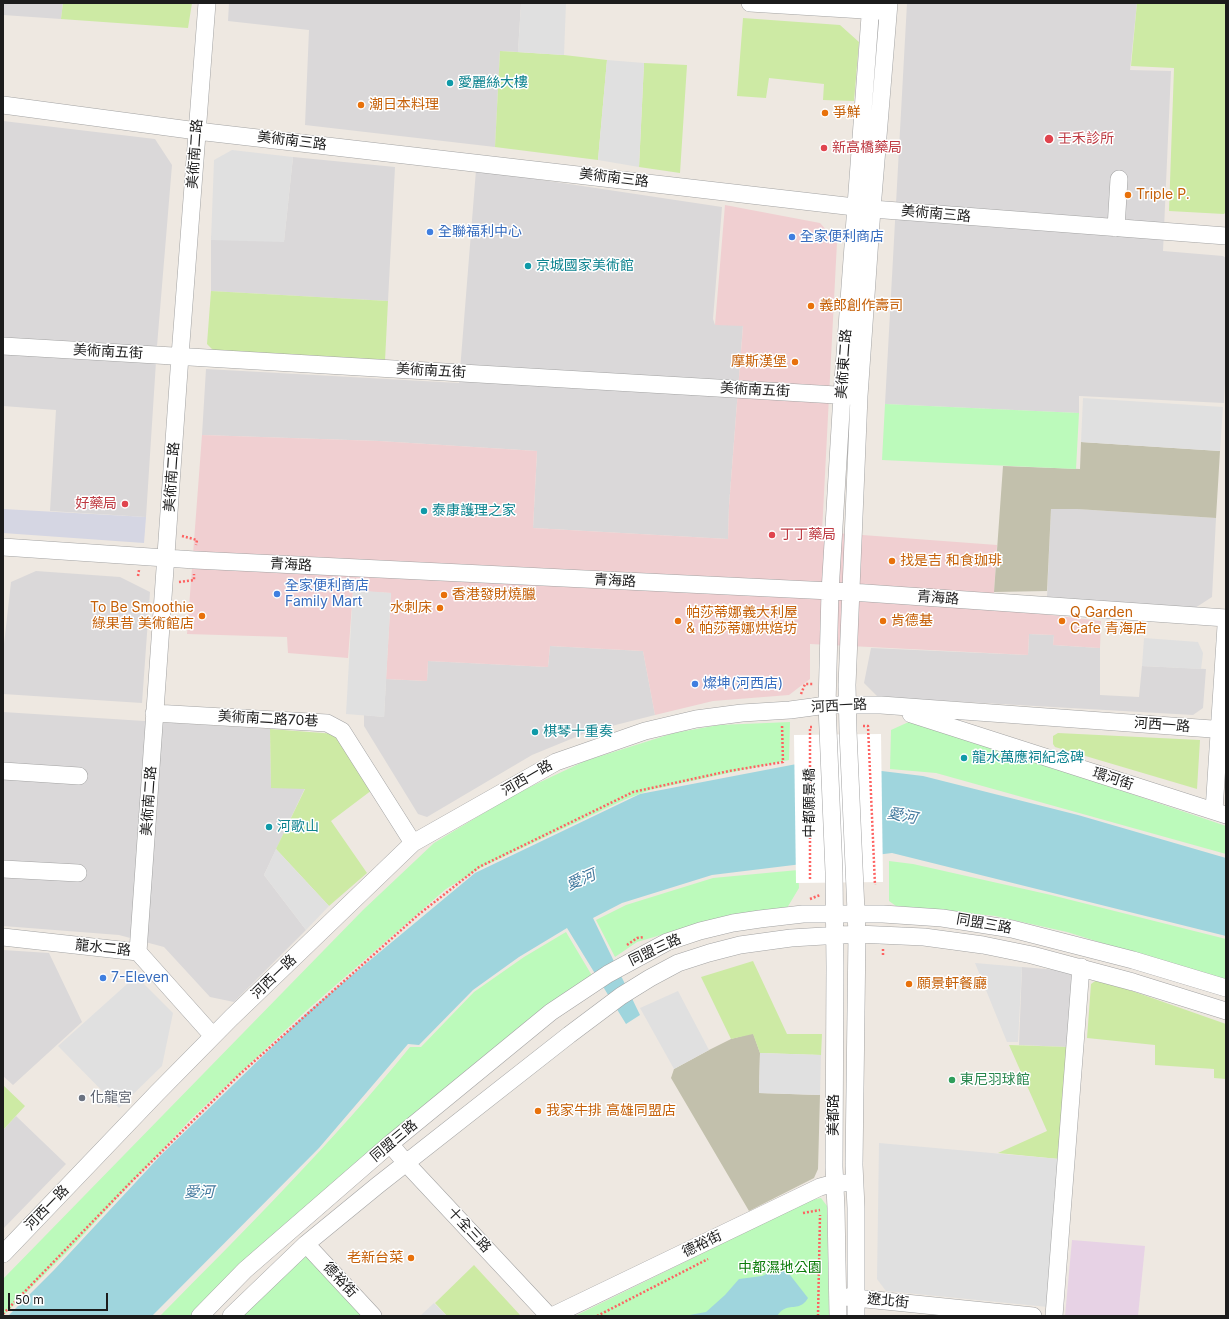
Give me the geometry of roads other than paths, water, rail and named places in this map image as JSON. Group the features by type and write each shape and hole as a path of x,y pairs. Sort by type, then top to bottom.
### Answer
{"street":[{"name":"美術南二路","path":"138,952 154,713 207,3"},
{"path":"750,3 889,7"},
{"name":"美術東二路","path":"828,726 827,705 830,592 842,395 870,7"},
{"name":"美術東二路","path":"856,913 847,705 851,592 859,396 872,209 889,7"},
{"name":"美術南三路","path":"3,105 197,131 872,209 1226,236"},
{"path":"1116,228 1120,179"},
{"name":"美術南五街","path":"3,346 859,396"},
{"name":"青海路","path":"3,547 166,558 851,592 1226,618"},
{"path":"1220,813 1226,626"},
{"name":"河西一路","path":"6,1245 213,1036 413,843 556,762 645,731 696,719 827,705 886,706 1223,730"},
{"name":"環河街","path":"886,706 1220,813"},
{"name":"美術南二路70巷","path":"154,713 327,723 342,731 413,843"},
{"name":"中都願景橋","path":"828,726 834,872 834,913"},
{"path":"3,770 80,776"},
{"path":"3,869 78,873"},
{"name":"同盟三路","path":"200,1316 245,1270 390,1144 551,1012 608,974 667,942 700,931 733,923 781,916 834,913 942,918 1012,928 1133,960 1226,988"},
{"name":"美都路","path":"834,913 835,1183 838,1316"},
{"name":"美都路","path":"856,913 854,1165 856,1316"},
{"path":"733,923 740,945"},
{"name":"同盟三路","path":"231,1316 306,1244 569,1035 621,996 650,978 678,963 709,953 740,945 791,938 857,934 924,937 983,945 1081,967 1226,1011"},
{"name":"龍水二路","path":"3,938 138,952 213,1036"},
{"path":"1054,1316 1081,967"},
{"name":"十全三路","path":"390,1144 549,1316"},
{"name":"德裕街","path":"552,1316 820,1187 835,1183 855,1183"},
{"name":"德裕街","path":"306,1244 374,1316"},
{"name":"遼北街","path":"838,1297 1033,1316"}],"water":[{"name":"愛河","path":"807,762 923,776 1078,815 1226,858 1226,936 892,853 712,875 622,903 593,918 640,1015 626,1024 567,928 519,957 473,990 419,1045 408,1044 319,1148 152,1316 8,1316 54,1270 161,1155 309,1011 475,873 640,794"},
{"path":"783,1266 808,1298 802,1304 786,1308 777,1316 684,1316 706,1312 725,1295 739,1279 762,1276"}],"place":[{"name":"愛麗絲大樓","path":"450,83"},
{"name":"潮日本料理","path":"361,105"},
{"name":"爭鮮","path":"825,113"},
{"name":"壬禾診所","path":"1049,139"},
{"name":"新高橋藥局","path":"824,148"},
{"name":"Triple P.","path":"1128,195"},
{"name":"全聯福利中心","path":"430,232"},
{"name":"全家便利商店","path":"792,237"},
{"name":"京城國家美術館","path":"528,266"},
{"name":"義郎創作壽司","path":"811,306"},
{"name":"摩斯漢堡","path":"795,362"},
{"name":"好藥局","path":"125,504"},
{"name":"泰康護理之家","path":"424,511"},
{"name":"丁丁藥局","path":"772,535"},
{"name":"找是吉 和食珈琲","path":"892,561"},
{"name":"全家便利商店 Family Mart","path":"277,594"},
{"name":"香港發財燒臘","path":"444,595"},
{"name":"水刺床","path":"440,608"},
{"name":"To Be Smoothie 綠果昔 美術館店","path":"202,616"},
{"name":"帕莎蒂娜義大利屋 & 帕莎蒂娜烘焙坊","path":"678,621"},
{"name":"肯德基","path":"883,621"},
{"name":"Q Garden Cafe 青海店","path":"1062,621"},
{"name":"燦坤(河西店)","path":"695,684"},
{"name":"棋琴十重奏","path":"535,732"},
{"name":"龍水萬應祠紀念碑","path":"964,758"},
{"name":"河歌山","path":"269,827"},
{"name":"7-Eleven","path":"103,978"},
{"name":"願景軒餐廳","path":"909,984"},
{"name":"東尼羽球館","path":"952,1080"},
{"name":"化龍宮","path":"82,1098"},
{"name":"我家牛排 高雄同盟店","path":"538,1111"},
{"name":"老新台菜","path":"411,1258"}],"park label":[{"name":"中都濕地公園","path":"780,1268"}]}
